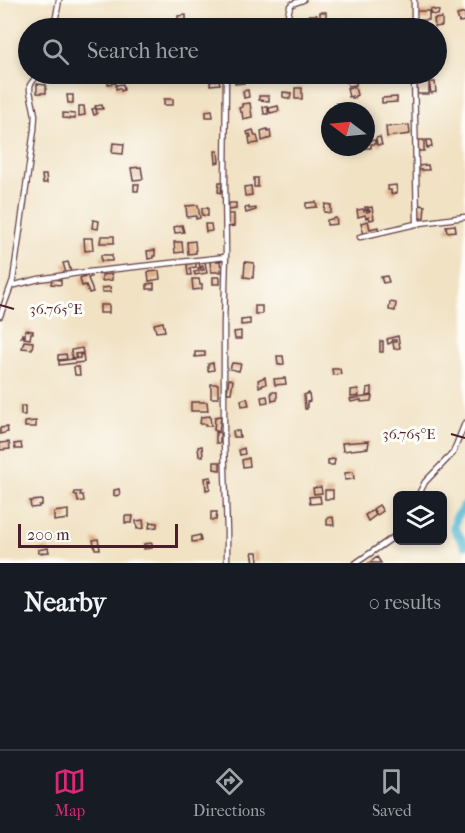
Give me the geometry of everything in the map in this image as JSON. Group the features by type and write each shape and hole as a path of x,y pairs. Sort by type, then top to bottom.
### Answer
{"street":[{"path":"56,18 59,0"},
{"path":"287,18 290,6 303,0"},
{"path":"414,0 414,18"},
{"path":"0,316 11,286 17,256 34,130 35,115 31,84"},
{"path":"226,84 224,441 227,563"},
{"path":"414,84 416,217 420,223"},
{"path":"360,237 420,223 465,217"},
{"path":"11,286 79,273 226,257"},
{"path":"420,491 425,482 453,453 465,423"},
{"path":"356,563 393,537"}],"building":[{"path":"431,9 439,11 438,15 430,14"},
{"path":"416,11 429,11 429,18 415,18"},
{"path":"320,12 326,12 326,18 320,18"},
{"path":"465,13 465,21 459,22 457,15"},
{"path":"309,15 317,15 317,18 309,18"},
{"path":"37,84 46,85 46,93 37,93"},
{"path":"123,84 124,90 116,89 116,85"},
{"path":"417,84 429,84 429,94 417,94"},
{"path":"429,84 435,84 436,92 431,93"},
{"path":"355,87 357,95 355,98 349,97 347,88"},
{"path":"295,88 302,88 302,99 295,99"},
{"path":"248,90 249,97 244,98 243,91"},
{"path":"283,92 291,93 290,99 283,97"},
{"path":"67,95 73,95 73,103 68,103"},
{"path":"259,96 269,96 269,101 259,100"},
{"path":"397,97 397,102 382,103 382,98"},
{"path":"164,99 173,99 173,105 164,105"},
{"path":"250,103 252,117 243,119 239,108 242,104"},
{"path":"102,105 103,109 96,109 97,114 94,115 92,109"},
{"path":"79,106 84,106 85,115 79,116"},
{"path":"278,106 279,111 270,113 269,108"},
{"path":"263,107 268,107 268,114 264,114"},
{"path":"212,110 213,117 206,117 206,111"},
{"path":"63,113 75,114 75,119 63,118"},
{"path":"409,125 410,134 387,137 386,127"},
{"path":"253,130 259,143 250,144 249,137 251,137 247,132"},
{"path":"270,130 271,138 262,141 261,131"},
{"path":"380,137 382,145 377,145 376,138"},
{"path":"417,140 424,140 424,151 417,151"},
{"path":"426,140 431,140 432,147 427,148"},
{"path":"113,143 124,144 123,154 112,153"},
{"path":"215,151 218,151 219,162 216,163"},
{"path":"428,165 429,170 418,170 417,166"},
{"path":"141,167 143,179 133,180 131,168"},
{"path":"42,175 46,175 47,183 43,183"},
{"path":"254,178 258,178 258,187 254,187"},
{"path":"219,182 222,182 221,193 218,192"},
{"path":"134,184 139,184 138,191 134,191"},
{"path":"396,185 397,193 391,194 388,186"},
{"path":"251,186 252,195 245,196 244,187"},
{"path":"316,202 317,207 306,208 306,203"},
{"path":"229,203 236,203 236,209 229,210"},
{"path":"325,204 331,205 331,213 324,212"},
{"path":"198,205 200,218 187,217 186,206"},
{"path":"419,205 425,206 424,218 419,218"},
{"path":"249,207 249,209 256,208 256,210 246,213 245,208"},
{"path":"365,207 372,207 374,219 370,220 365,215 358,217 357,210 370,211"},
{"path":"202,208 208,208 208,216 202,215"},
{"path":"227,214 234,214 234,226 227,227"},
{"path":"336,218 337,224 327,225 327,220"},
{"path":"93,220 99,221 98,229 92,228"},
{"path":"368,221 370,229 378,227 378,231 364,235 361,223"},
{"path":"205,224 211,224 212,231 206,232"},
{"path":"182,225 184,232 175,233 174,227"},
{"path":"455,225 456,231 447,232 446,226"},
{"path":"101,236 114,236 114,243 100,243"},
{"path":"84,238 92,238 93,250 85,251"},
{"path":"195,241 196,253 188,254 187,242"},
{"path":"174,242 182,242 183,252 175,253"},
{"path":"155,250 155,256 148,259 147,251"},
{"path":"101,255 112,255 112,261 101,261"},
{"path":"210,261 220,261 221,272 211,272"},
{"path":"68,262 71,272 66,273 63,263"},
{"path":"205,262 207,273 195,275 194,272 199,271 198,268 204,270 199,263"},
{"path":"245,262 254,263 253,278 244,277"},
{"path":"196,263 196,267 190,268 191,275 188,275 187,264"},
{"path":"159,271 160,279 149,281 148,272"},
{"path":"90,273 91,277 88,278 93,292 89,293 86,285 82,286 80,278"},
{"path":"112,274 112,280 102,281 102,275"},
{"path":"387,276 389,282 383,283 381,277"},
{"path":"213,277 220,277 220,284 213,284"},
{"path":"52,279 61,280 61,285 51,284"},
{"path":"192,279 199,279 202,289 193,290"},
{"path":"154,283 154,289 147,289 147,284"},
{"path":"110,287 111,292 102,292 102,288"},
{"path":"390,302 396,303 395,311 389,310"},
{"path":"100,305 109,305 109,313 100,313"},
{"path":"255,306 262,306 262,314 255,314"},
{"path":"250,319 250,324 241,325 241,320"},
{"path":"163,322 165,331 156,332 154,324"},
{"path":"25,330 33,331 30,339 21,337 22,334 25,336"},
{"path":"241,331 241,339 235,339 234,332"},
{"path":"398,336 400,348 394,349 393,342 396,340 388,344 387,339"},
{"path":"24,341 33,342 32,349 22,348"},
{"path":"380,341 383,341 383,352 380,352"},
{"path":"82,348 83,353 75,354 76,357 72,358 71,350"},
{"path":"195,352 205,352 205,356 195,357"},
{"path":"66,354 67,359 58,360 58,355"},
{"path":"83,354 84,362 59,365 59,361 80,358"},
{"path":"277,356 283,356 284,364 278,365"},
{"path":"213,363 214,370 208,371 208,364"},
{"path":"232,363 241,364 239,371 230,369"},
{"path":"74,367 79,367 80,375 75,375"},
{"path":"332,369 340,369 341,374 333,375"},
{"path":"265,377 266,384 259,387 258,380"},
{"path":"285,378 286,384 275,385 274,379"},
{"path":"229,379 233,380 231,393 227,393"},
{"path":"211,384 218,384 218,398 211,398"},
{"path":"372,387 372,395 366,396 367,388"},
{"path":"358,389 359,396 351,397 351,390"},
{"path":"271,392 277,392 277,400 272,401"},
{"path":"309,393 310,401 307,402 307,409 305,409 304,395"},
{"path":"267,396 268,402 262,403 261,397"},
{"path":"372,396 371,401 351,402 350,399"},
{"path":"247,398 249,405 242,406 241,400"},
{"path":"191,402 207,402 208,411 191,411"},
{"path":"21,406 25,406 25,415 21,415"},
{"path":"210,416 211,426 200,424 201,417"},
{"path":"221,416 219,432 214,430 215,417"},
{"path":"36,421 36,427 25,427 25,422"},
{"path":"7,427 8,432 0,434 0,428"},
{"path":"233,431 239,431 240,437 234,437"},
{"path":"216,432 220,433 220,443 216,443"},
{"path":"369,441 368,448 343,451 342,443"},
{"path":"9,442 10,449 0,450 0,443"},
{"path":"21,443 22,449 15,449 14,444"},
{"path":"202,446 203,456 199,456 198,447"},
{"path":"244,448 245,454 240,455 239,450"},
{"path":"249,458 250,466 243,467 242,460"},
{"path":"335,459 334,465 328,465 328,460"},
{"path":"214,462 220,462 220,470 214,469"},
{"path":"353,472 354,479 345,480 345,473"},
{"path":"211,477 210,489 206,490 205,478"},
{"path":"321,487 322,493 314,494 313,488"},
{"path":"119,489 120,495 114,496 114,490"},
{"path":"325,490 333,490 333,499 325,499"},
{"path":"75,492 81,492 80,495 83,495 84,501 78,502 77,495 74,495"},
{"path":"320,496 321,503 310,504 309,497"},
{"path":"42,500 42,505 31,508 30,501"},
{"path":"379,505 383,511 377,515 373,509"},
{"path":"68,510 68,519 54,521 54,512"},
{"path":"373,510 376,515 368,521 365,515"},
{"path":"211,512 217,512 216,520 211,520"},
{"path":"125,516 133,516 132,523 125,523"},
{"path":"333,517 334,525 327,525 327,518"},
{"path":"143,520 144,528 137,529 136,521"},
{"path":"150,522 157,523 157,527 149,528"},
{"path":"200,535 201,541 192,542 192,537"},
{"path":"98,539 100,549 95,549 93,540"},
{"path":"152,543 152,548 144,549 144,544"},
{"path":"48,548 49,552 39,553 38,550"},
{"path":"252,552 257,552 258,561 254,562"},
{"path":"377,557 381,563 369,563"}],"waterway":[{"path":"465,505 456,518 454,528 465,545"}]}
